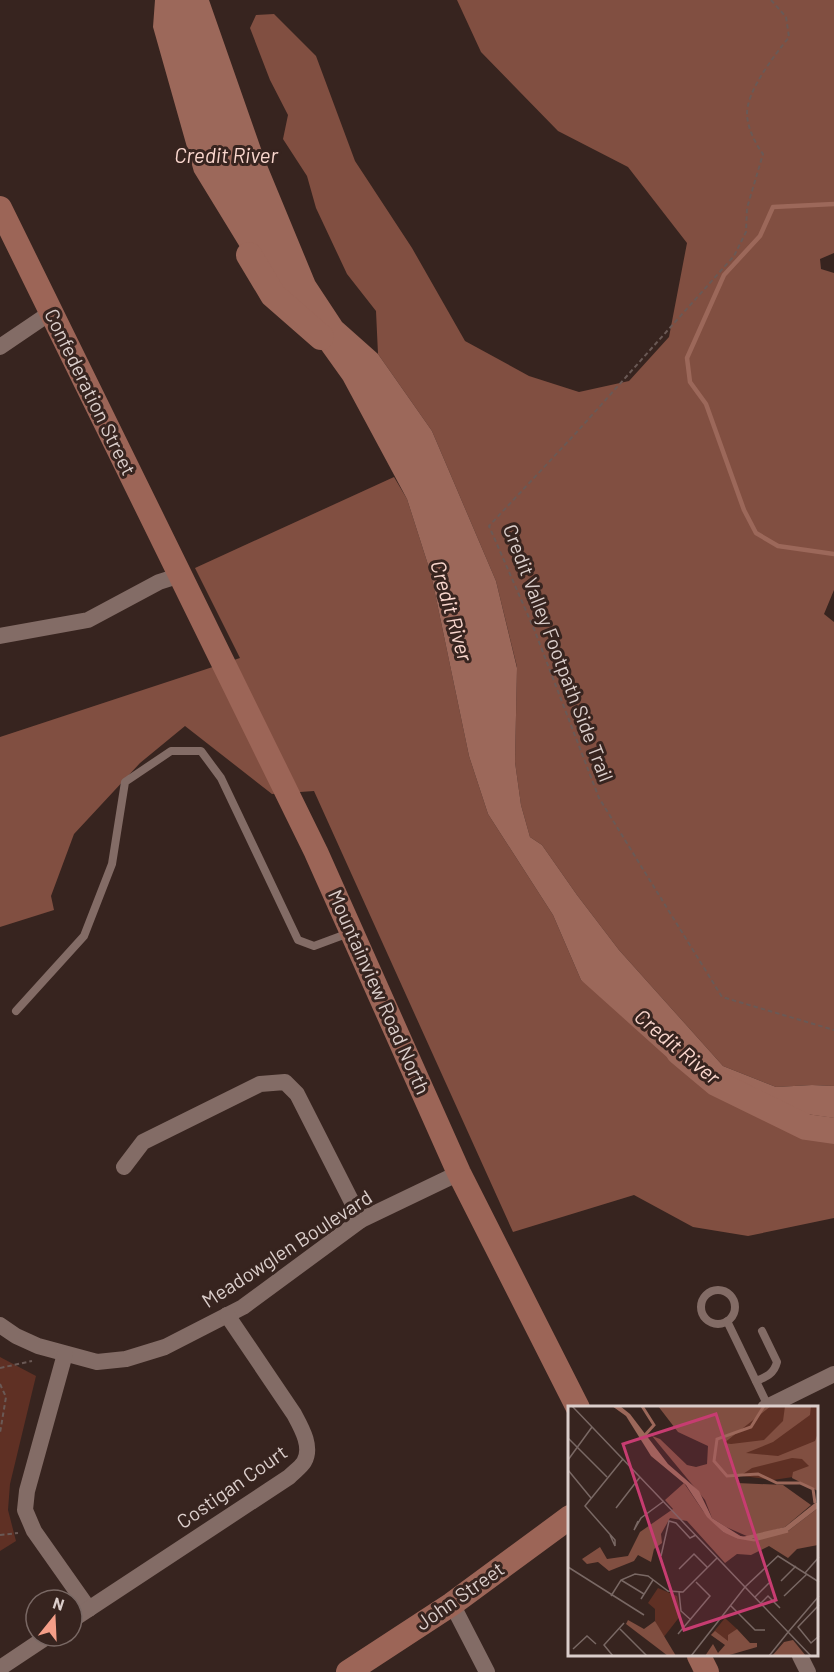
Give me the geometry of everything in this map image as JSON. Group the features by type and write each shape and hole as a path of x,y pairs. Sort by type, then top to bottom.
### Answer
{"main road":[{"name":"Confederation Street","path":"0,208 181,575"},
{"name":"Mountainview Road North","path":"181,575 316,852 459,1173 577,1406"},
{"name":"John Street","path":"348,1672 452,1604 568,1517"},
{"path":"700,1657 707,1672"}],"street":[{"path":"0,347 50,313"},
{"path":"0,636 88,620 159,582 181,575"},
{"path":"124,1167 143,1142 260,1084 285,1083 297,1094 361,1221"},
{"name":"Meadowglen Boulevard","path":"0,1325 16,1336 38,1346 97,1362 126,1359 165,1347 243,1307 361,1221 459,1173"},
{"name":"Costigan Court","path":"84,1612 289,1477 304,1461 307,1447 303,1430 227,1315"},
{"path":"65,1354 27,1491 25,1510 34,1531 89,1609"},
{"path":"768,1406 834,1374"},
{"path":"452,1604 487,1672"},
{"path":"0,1668 30,1648"},
{"path":"800,1657 808,1672"}],"lane":[{"path":"16,1011 84,936 112,864 125,782 171,751 201,751 221,778 298,940 314,946 352,932"},
{"path":"725,1291 733,1299 735,1311 727,1321 712,1323 704,1316 701,1306 708,1292 725,1291"},
{"path":"727,1321 766,1406"},
{"path":"756,1381 769,1376 775,1370 777,1362 762,1331"}],"path":[{"name":"Credit Valley Footpath Side Trail","path":"771,0 786,17 789,37 751,93 747,114 754,141 763,154 747,208 746,232 738,248 711,283 489,526 534,629 599,798 722,997 834,1030"},
{"path":"0,1384 6,1397 0,1433"}],"shaded area":[{"path":"457,0 834,0 834,253 820,259 821,269 834,273 834,590 824,614 834,622 834,1086 776,1087 723,1066 619,950 542,845 530,837 521,805 515,762 517,667 496,581 432,431 378,354 376,311 347,274 316,208 307,176 283,139 288,115 270,80 250,28 256,15 274,14 316,56 355,161 412,248 465,341 529,376 579,392 629,381 669,337 687,243 628,167 558,131 481,52"},
{"path":"394,477 407,499 431,574 469,756 488,814 553,915 581,980 799,1113 834,1118 834,1218 748,1236 693,1227 634,1195 513,1232 314,791 272,794 185,726 140,763 74,834 51,896 54,910 0,927 0,737 240,658 195,568"},
{"path":"0,1357 36,1376 10,1484 8,1510 16,1541 0,1551"}],"water":[{"name":"Credit River","path":"155,0 209,0 265,160 315,281 342,322 378,354 432,431 496,581 517,668 515,762 521,805 530,837 542,845 619,950 723,1066 776,1087 834,1086 834,1118 799,1113 669,1059 581,980 553,915 488,814 469,756 431,574 407,499 343,380 298,317 254,270 194,172 153,27"}],"waterway":[{"path":"834,204 773,207 760,236 724,275 687,358 690,382 706,404 744,510 756,533 778,546 834,554"},
{"name":"Credit River","path":"249,255 273,295 321,337"},
{"name":"Credit River","path":"679,1052 716,1083 806,1127 834,1131"}]}
